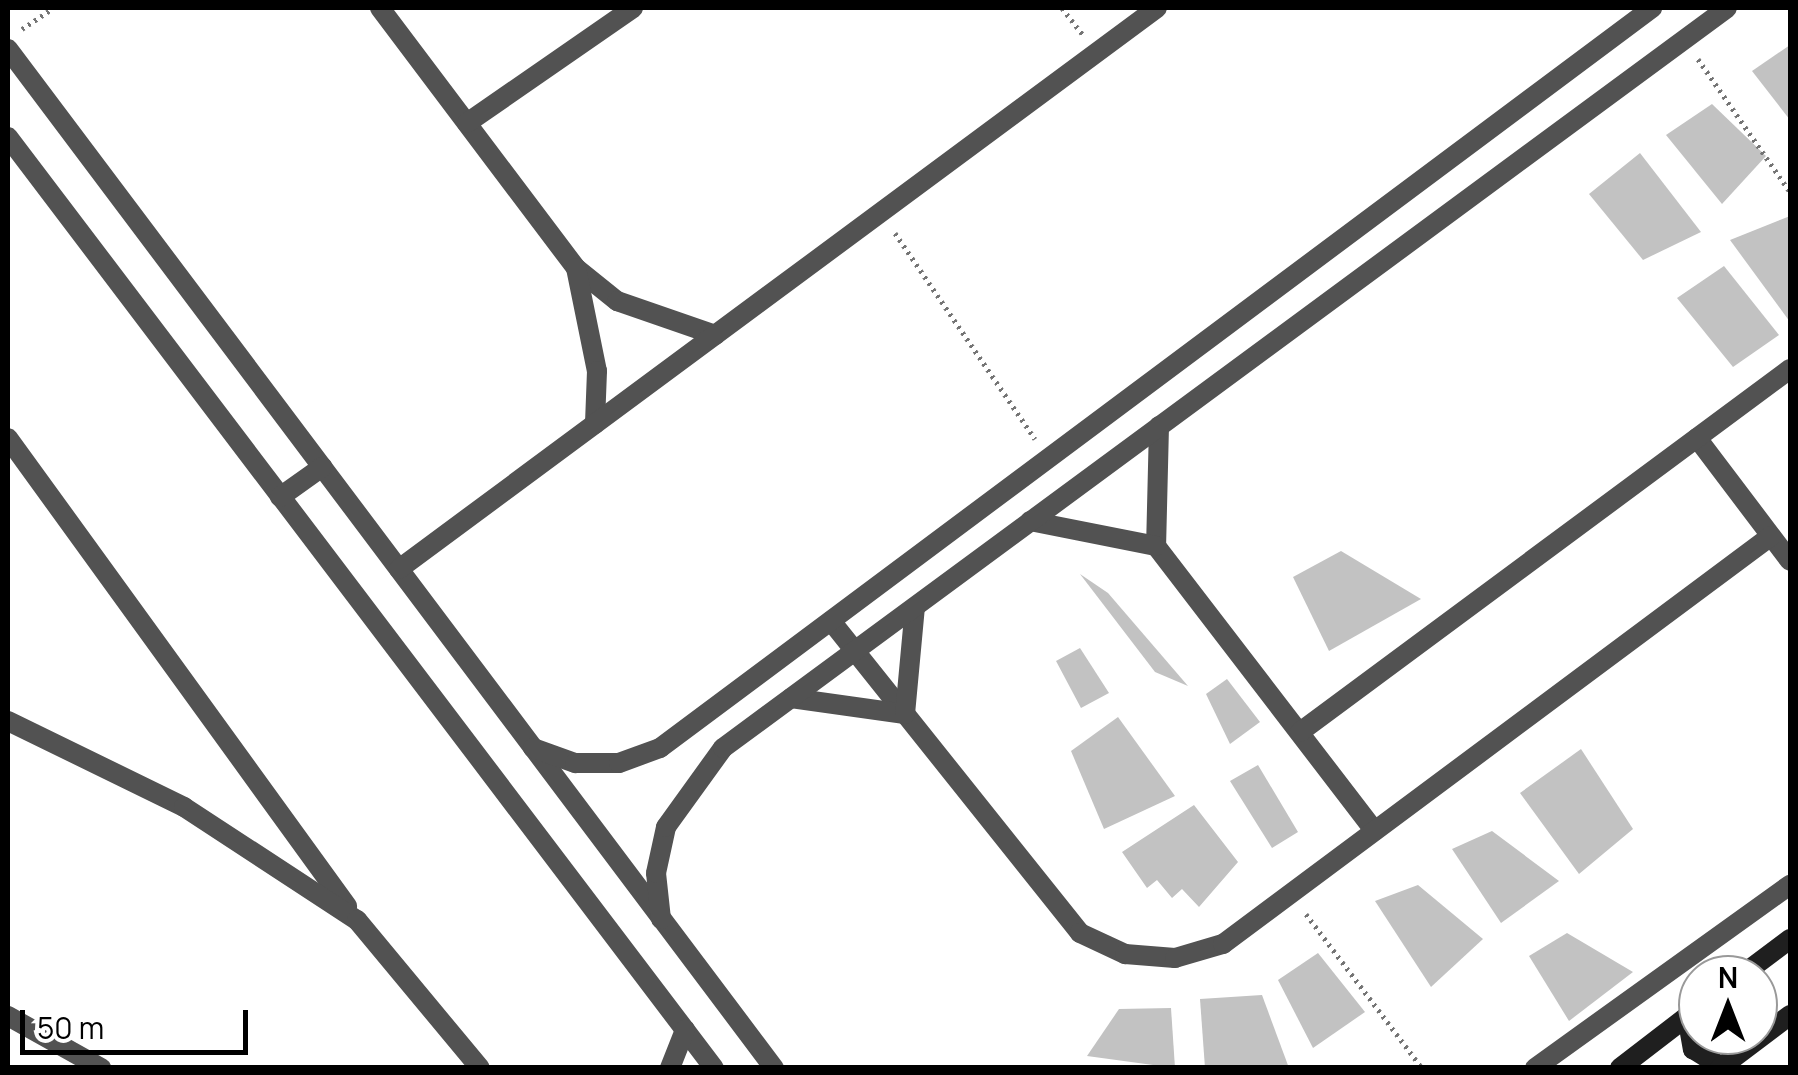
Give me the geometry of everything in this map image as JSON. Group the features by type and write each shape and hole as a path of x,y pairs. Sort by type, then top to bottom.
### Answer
{"main road":[{"path":"1769,955 1790,939"},
{"path":"1721,1067 1790,1015"},
{"path":"1620,1068 1678,1024"}],"street":[{"path":"380,8 576,268 648,316 715,335"},
{"path":"467,124 633,8"},
{"path":"399,569 1156,8"},
{"path":"533,748 574,762 619,762 660,748 1652,8"},
{"path":"661,918 656,873 666,828 689,788 722,748 1727,8"},
{"path":"8,48 774,1068"},
{"path":"8,137 714,1068"},
{"path":"576,268 593,336 595,424"},
{"path":"1300,732 1790,369"},
{"path":"1160,426 1152,466 1156,546 1376,830"},
{"path":"8,438 357,920 480,1068"},
{"path":"1696,438 1790,562"},
{"path":"280,497 322,467"},
{"path":"8,475 32,475"},
{"path":"1030,522 1156,546"},
{"path":"831,621 1080,933 1125,954 1175,958 1223,944 1771,536"},
{"path":"905,714 914,607"},
{"path":"790,698 905,714"},
{"path":"8,720 184,807 357,920"},
{"path":"1535,1068 1790,885"},
{"path":"8,1016 101,1068"},
{"path":"670,1068 685,1030"}],"path":[{"path":"8,40 53,8"},
{"path":"1062,8 1096,52"},
{"path":"1684,39 1790,192"},
{"path":"880,212 1048,458"},
{"path":"1291,894 1422,1068"}],"building":[{"path":"1790,45 1790,120 1752,71"},
{"path":"1712,104 1766,156 1722,204 1666,135"},
{"path":"1640,153 1701,232 1643,260 1589,194"},
{"path":"1790,216 1790,322 1730,240"},
{"path":"1724,266 1779,335 1733,367 1677,298"},
{"path":"1341,551 1421,599 1329,651 1293,577"},
{"path":"1080,574 1108,593 1188,686 1155,672"},
{"path":"1080,648 1109,693 1081,708 1056,661"},
{"path":"1227,679 1260,722 1230,744 1206,694"},
{"path":"1118,717 1175,796 1104,829 1071,751"},
{"path":"1581,749 1633,829 1579,874 1520,793"},
{"path":"1258,765 1298,832 1272,848 1230,781"},
{"path":"1194,805 1238,862 1199,907 1182,889 1172,898 1157,880 1147,888 1122,852"},
{"path":"1492,831 1559,881 1501,923 1452,849"},
{"path":"1418,885 1483,939 1431,987 1375,901"},
{"path":"1567,933 1633,972 1569,1021 1529,956"},
{"path":"1318,953 1365,1012 1313,1048 1278,980"},
{"path":"1262,995 1289,1068 1205,1068 1200,999"},
{"path":"1171,1008 1175,1068 1087,1056 1119,1009"}]}
